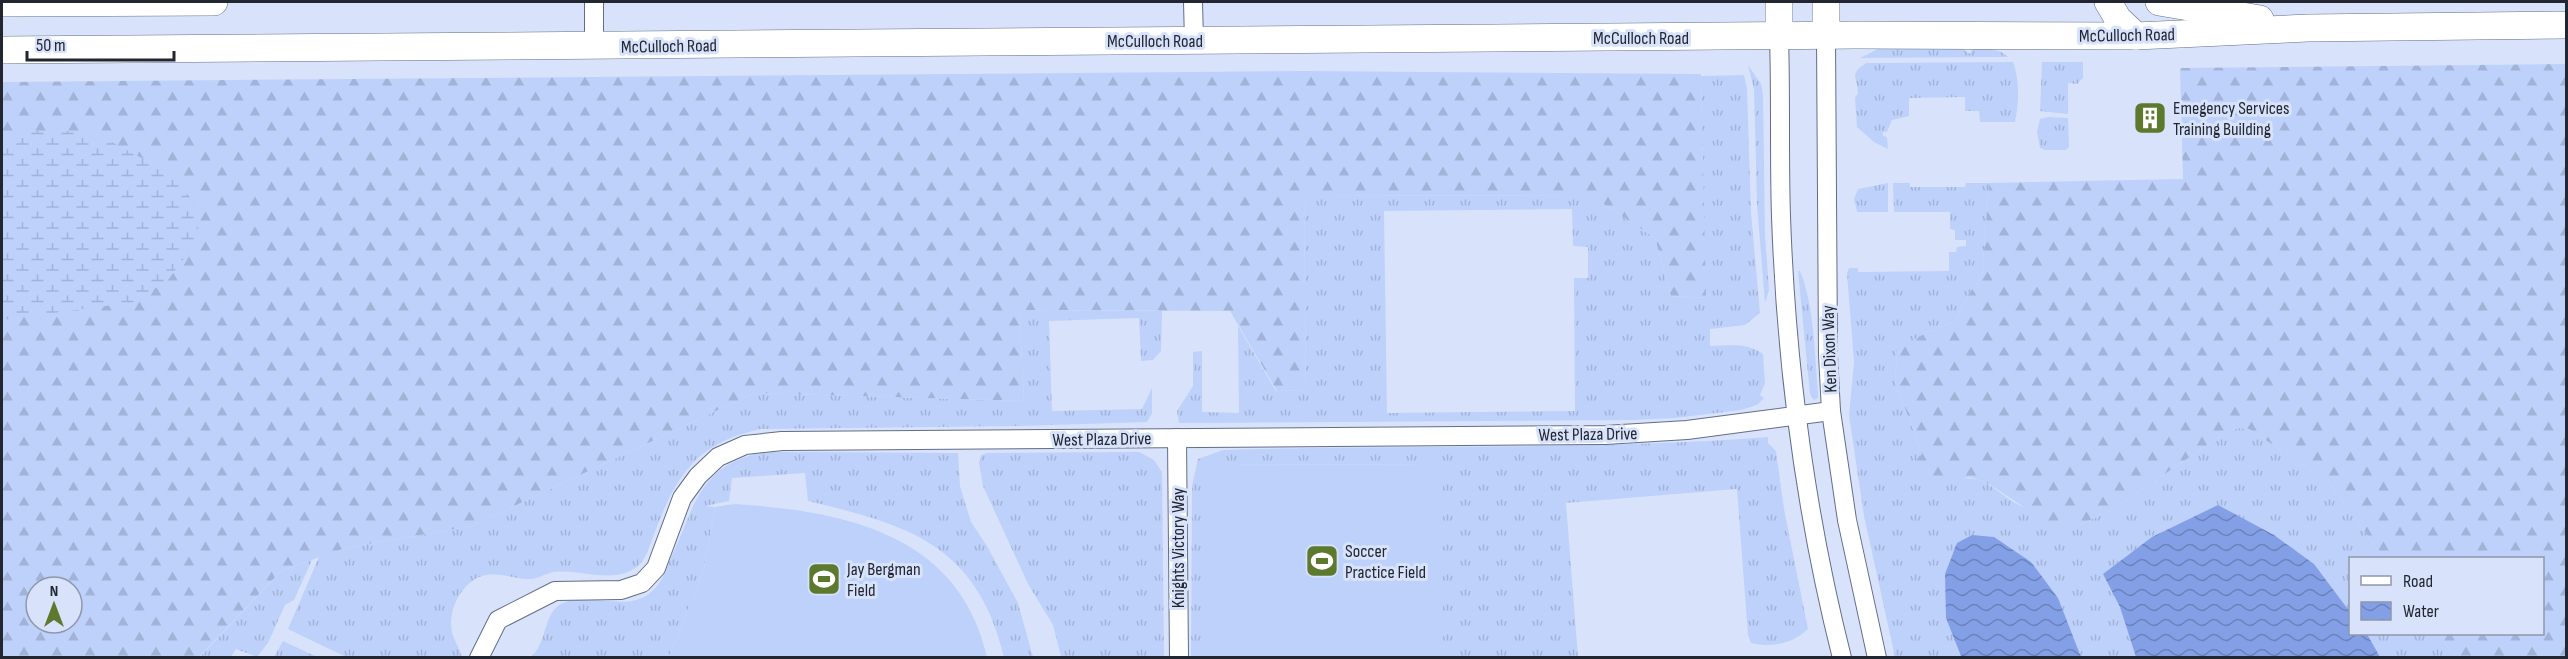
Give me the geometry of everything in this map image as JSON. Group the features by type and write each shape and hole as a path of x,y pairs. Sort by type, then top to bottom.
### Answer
{"main road":[{"path":"2,3 214,2"},
{"path":"1779,2 1779,38"},
{"path":"1826,2 1826,36"},
{"path":"2108,2 2118,19 2136,36"},
{"name":"McCulloch Road","path":"2159,2 2308,28"},
{"name":"McCulloch Road","path":"2,50 1826,36 2136,36 2308,28 2566,25"}],"street":[{"path":"594,2 594,46"},
{"path":"1193,2 1194,41"},
{"name":"Ken Dixon Way","path":"1826,36 1828,355 1832,411 1847,520 1877,657"},
{"name":"Ken Dixon Way","path":"1779,38 1782,227 1786,311 1798,416 1815,528 1842,657"},
{"name":"West Plaza Drive","path":"479,657 498,620 555,591 621,590 642,583 656,568 682,498 698,476 718,457 745,445 782,441 1605,435 1687,430 1832,411"},
{"name":"Knights Victory Way","path":"1177,438 1179,657"}],"green space":[{"path":"1878,49 1963,49 1970,54 1972,49 1992,49 2008,57 1860,58"},
{"path":"2013,62 2018,92 2015,122 1980,122 1979,111 1965,111 1965,97 1909,98 1909,116 1892,120 1887,132 1883,132 1883,136 1887,137 1888,149 1874,142 1857,127 1855,97 1858,94 1858,88 1855,77 1860,67 1866,63"},
{"path":"2042,62 2083,62 2083,78 2077,84 2068,83 2068,114 2040,111"},
{"path":"2566,64 2566,657 2455,657 2439,635 2544,635 2544,557 2383,557 2328,481 2249,429 2238,428 2225,433 2112,510 2077,526 2054,527 1989,484 1970,477 1926,484 1914,475 1916,460 1922,454 1895,381 1897,350 1924,334 1955,321 1968,295 1982,276 1989,183 2183,179 2180,68"},
{"path":"1748,65 1761,84 1763,95 1765,235 1769,290 1765,303 1757,204 1754,89"},
{"path":"1304,71 1701,74 1706,298 1671,296 1655,238 1590,195 1304,196 1306,390 1277,391 1230,311 1019,310 1024,401 754,393 472,526 345,548 281,571 199,657 2,657 2,82"},
{"path":"1744,75 1747,89 1751,213 1760,313 1745,325 1710,329 1710,346 1744,346 1763,354 1765,383 1760,395 1764,398 1757,405 1741,410 1675,418 1634,420 1179,423 1177,411 1193,386 1193,352 1202,351 1202,412 1239,413 1238,326 1276,391 1306,390 1304,196 1590,195 1655,238 1671,296 1705,298 1701,76","holes":["1572,209 1573,246 1588,247 1588,278 1574,278 1575,411 1387,413 1384,211"]},
{"path":"2068,118 2069,147 2066,150 2040,148 2037,132 2040,119"},
{"path":"33,131 67,131 106,139 166,171 189,196 200,216 196,242 168,280 135,302 2,320 2,140"},
{"path":"1888,183 1888,212 1857,212 1854,199 1858,189"},
{"path":"1893,183 1910,183 1910,187 1965,187 1966,183 1989,183 1982,276 1968,295 1955,321 1924,334 1897,351 1895,381 1922,454 1951,479 1964,478 1982,481 2019,505 2077,526 2112,510 2225,433 2238,428 2249,429 2328,481 2383,557 2349,557 2349,635 2439,635 2455,657 1895,657 1864,516 1849,415 1854,362 1847,273 1849,268 1858,268 1858,272 1949,271 1949,252 1956,252 1957,247 1966,246 1966,240 1955,240 1955,230 1950,229 1950,212 1894,212"},
{"path":"1798,271 1805,284 1813,331 1818,393 1818,398 1814,400 1810,394"},
{"path":"1019,310 1162,311 1161,351 1153,360 1141,361 1139,318 1049,321 1052,411 1142,409 1152,388 1152,413 1147,422 761,429 720,443 692,464 671,494 646,556 630,571 611,575 553,572 531,579 486,575 470,582 454,605 451,623 454,639 462,657 346,657 288,629 319,557 345,548 472,526 754,393 1024,401"},
{"path":"1768,437 1768,443 1776,451 1784,509 1808,629 1788,641 1774,645 1751,643 1748,635 1737,489 1566,503 1578,657 1443,658 1443,464 1202,465 1202,657 1191,658 1192,486 1198,459 1223,450 1564,446"},
{"path":"771,452 958,453 960,486 971,522 1018,603 1033,657 1004,657 992,619 976,589 957,565 934,546 907,531 877,520 808,501 805,473 732,478 729,501 705,506 715,507 704,569 669,657 530,658 540,645 551,615 561,604 584,599 623,602 635,600 647,595 657,586 700,493 720,470 734,462 758,453"},
{"path":"1139,452 1154,460 1162,472 1164,657 1061,657 1053,625 1028,584 983,486 979,463 981,455 987,453"},
{"name":"Soccer Practice Field","path":"1443,464 1443,657 1202,657 1202,465"},
{"name":"Jay Bergman Field","path":"734,504 816,513 855,523 891,537 923,556 951,582 973,615 987,657 669,657 704,569 715,507"},
{"path":"312,560 294,600 285,605 268,643 257,657 236,649 231,657 199,658 281,571"},
{"path":"283,641 317,657 274,657"}],"water":[{"path":"2218,505 2274,535 2314,564 2349,611 2349,635 2368,635 2380,657 2136,657 2120,607 2103,574 2152,537"},
{"path":"1972,535 1994,537 2031,562 2058,598 2081,657 1961,656 1946,618 1945,574 1957,543"}],"place":[{"name":"Emegency Services Training Building","path":"2150,118"},
{"name":"Soccer Practice Field","path":"1322,561"},
{"name":"Jay Bergman Field","path":"824,579"}]}
